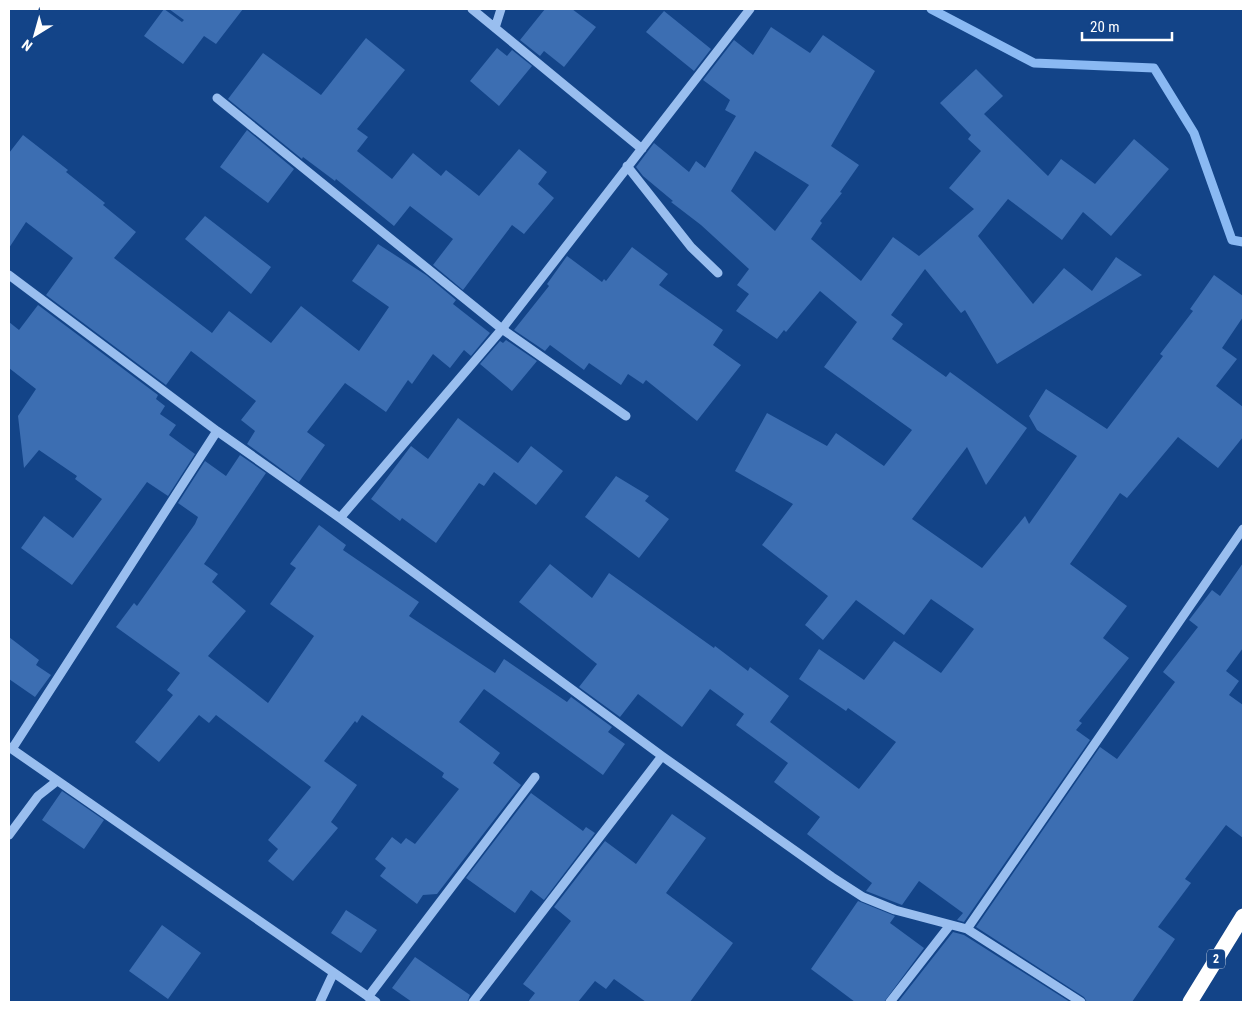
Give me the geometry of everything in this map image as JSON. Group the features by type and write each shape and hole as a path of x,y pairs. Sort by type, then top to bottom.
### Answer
{"highway":[{"name":"2","path":"1190,1002 1243,916"}],"street":[{"path":"472,9 642,148"},
{"path":"495,28 501,9"},
{"path":"340,518 502,329 750,9"},
{"path":"217,98 502,329 626,416"},
{"path":"627,166 691,247 718,273"},
{"path":"9,275 217,431 340,518 662,756 863,897 895,910 967,929 1081,1002"},
{"path":"217,431 10,748 372,1000 535,777"},
{"path":"967,929 1243,529"},
{"path":"473,1002 662,756"},
{"path":"9,835 38,796 57,780"},
{"path":"890,1002 950,925"},
{"path":"320,1002 333,974"}],"building":[{"path":"164,9 182,22 184,20 169,9 243,9 216,44 204,36 183,64 144,36"},
{"path":"545,9 572,9 596,27 564,67 544,51 540,56 520,40"},
{"path":"664,11 711,49 694,71 646,32"},
{"path":"771,27 810,53 823,35 875,71 831,146 859,165 840,192 842,193 820,221 822,223 811,239 861,281 893,237 919,256 974,209 949,188 981,151 968,139 971,135 940,103 976,69 1003,96 984,114 1048,176 1061,159 1095,184 1134,139 1169,169 1111,236 1083,212 1062,240 1008,199 978,236 1033,304 1064,268 1092,291 1116,257 1142,275 997,364 965,310 961,313 925,269 891,315 903,324 892,339 946,377 950,372 1027,428 986,485 967,447 912,519 982,568 1025,516 1029,524 1077,456 1037,430 1029,416 1046,389 1107,429 1163,356 1160,354 1193,311 1190,309 1214,275 1243,296 1243,317 1222,348 1237,359 1216,386 1243,407 1243,437 1218,468 1178,437 1127,498 1120,493 1070,564 1127,606 1103,638 1129,658 1079,721 1082,723 1076,730 1090,740 964,922 957,920 963,913 919,881 902,905 866,891 872,883 807,834 820,817 774,782 788,763 736,725 744,714 710,689 682,727 638,694 620,717 579,687 597,664 519,602 550,564 592,598 609,573 714,648 715,646 748,671 750,667 789,696 770,722 859,789 896,742 848,708 846,711 799,679 819,649 864,680 894,641 941,673 974,629 931,599 904,635 856,600 823,640 805,625 828,596 762,545 793,504 735,471 767,413 827,446 836,433 884,466 912,430 824,367 857,322 820,291 786,332 784,330 777,339 736,311 749,294 737,285 749,269 701,225 671,202 673,201 643,176 636,167 654,143 689,172 696,161 705,168 736,116 725,110 730,100 703,80 734,40 753,55","holes":["755,151 809,185 775,231 731,191"]},
{"path":"366,38 405,70 357,129 368,137 357,151 392,179 413,153 441,176 446,170 479,196 519,149 547,172 538,184 554,198 524,234 512,225 463,290 433,265 453,239 410,206 394,226 336,179 335,181 303,157 302,159 228,99 263,53 321,95"},
{"path":"497,48 507,56 512,50 532,66 499,106 470,81"},
{"path":"247,130 294,169 268,203 220,167"},
{"path":"23,135 68,170 66,172 105,203 103,205 136,232 114,258 212,333 229,311 271,343 301,306 359,351 389,307 352,281 378,244 426,275 456,300 453,304 490,333 471,356 464,350 450,368 433,354 412,384 408,380 386,412 345,383 307,432 325,445 299,482 247,444 255,431 241,420 256,401 191,351 166,385 46,295 73,258 26,222 9,248 9,153"},
{"path":"205,216 271,267 251,294 185,239"},
{"path":"632,247 668,274 659,285 723,330 713,345 741,365 697,421 646,380 643,384 628,374 621,385 589,363 584,370 550,345 545,351 514,330 549,286 547,284 567,256 602,282 604,279 606,281"},
{"path":"38,305 158,395 156,399 165,406 160,414 176,425 169,435 195,454 168,496 147,482 72,585 21,548 44,516 73,538 102,499 75,479 77,476 39,450 24,468 18,416 36,389 9,368 9,322 19,330"},
{"path":"506,340 537,361 512,391 480,364 500,341 503,343"},
{"path":"458,418 518,463 531,446 563,471 536,505 494,472 484,486 479,483 436,543 402,518 400,521 371,499 411,446 428,459"},
{"path":"240,455 266,473 204,564 218,574 212,582 246,611 208,656 268,703 314,636 270,604 296,568 290,564 319,525 346,545 343,550 419,602 409,616 495,673 504,659 567,702 571,697 612,727 608,732 625,744 603,775 484,689 459,722 500,753 493,763 521,785 437,894 423,895 417,904 380,876 386,868 375,859 392,837 401,844 406,838 415,844 459,789 442,777 444,773 362,715 357,723 355,721 324,761 357,785 331,822 338,828 293,881 268,861 278,849 268,840 311,787 216,715 209,723 199,715 159,762 135,742 173,695 167,690 180,673 116,627 134,603 137,606 195,524 198,517 178,503 205,461 226,476"},
{"path":"616,476 649,496 645,501 669,519 639,558 585,517"},
{"path":"1243,563 1243,648 1226,671 1239,681 1229,695 1243,705 1243,838 1226,825 1185,879 1191,883 1158,927 1175,939 1132,1002 1087,1002 1084,997 976,927 1100,747 1117,759 1175,682 1163,672 1198,627 1189,620 1212,590 1220,596"},
{"path":"9,637 39,660 36,665 51,675 35,697 9,679"},
{"path":"62,791 104,820 84,849 42,820"},
{"path":"531,793 583,831 586,827 595,833 544,900 531,890 515,913 466,878"},
{"path":"672,814 706,838 666,893 733,943 690,1002 646,1002 614,979 606,989 595,981 578,1002 528,1002 535,993 523,984 571,921 554,907 605,841 636,864"},
{"path":"858,901 895,916 890,923 924,948 884,1002 855,1002 811,969"},
{"path":"346,910 377,930 361,953 331,933"},
{"path":"162,925 201,953 168,999 129,971"},
{"path":"953,932 964,935 1070,1002 898,1002"},
{"path":"415,957 470,995 467,1002 412,1002 392,988"}],"waterway":[{"path":"931,9 1034,63 1154,68 1194,133 1232,240 1243,242"}]}
